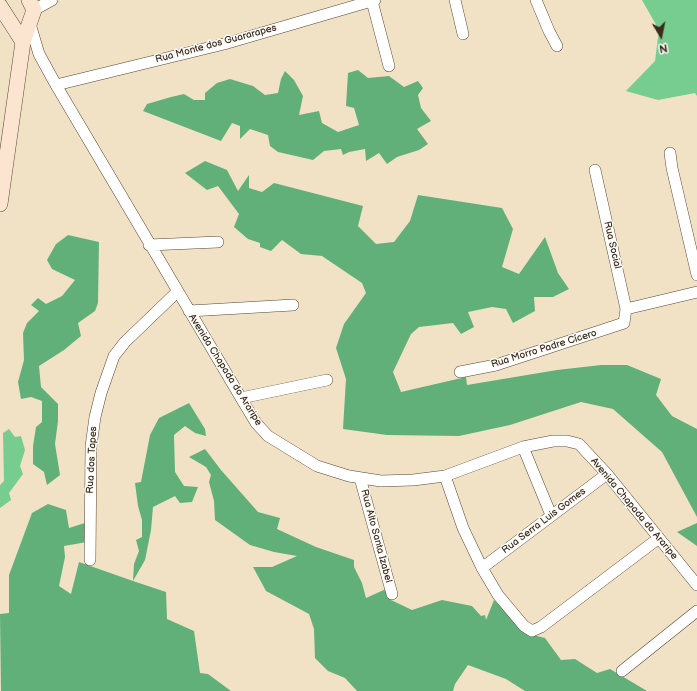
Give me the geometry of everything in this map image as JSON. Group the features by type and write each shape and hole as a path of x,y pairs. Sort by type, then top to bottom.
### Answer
{"main road":[{"path":"0,204 23,42 31,11"},
{"path":"1,12 12,23 23,42"}],"street":[{"path":"31,11 52,0"},
{"path":"373,0 389,66"},
{"name":"Rua Monte dos Guararapes","path":"56,85 224,44 373,0"},
{"path":"455,0 463,34"},
{"path":"536,0 546,26 557,46"},
{"name":"Avenida Chapada do Araripe","path":"31,11 39,54 56,85 149,245 256,423 268,436 317,466 360,478 381,481 413,480 445,476 523,447 553,441 568,441 579,444 607,474 697,585"},
{"path":"670,153 672,168 697,275"},
{"name":"Rua Social","path":"595,170 625,314"},
{"path":"149,245 218,242"},
{"name":"Rua dos Tapes","path":"90,560 91,446 94,417 101,393 114,356 125,342 177,292"},
{"name":"Rua Morro Padre Cícero","path":"460,372 496,365 622,324 625,314 697,292"},
{"path":"189,311 293,305"},
{"path":"241,398 327,380"},
{"path":"523,447 551,515"},
{"name":"Rua Serra Luis Gomes","path":"482,568 607,474"},
{"path":"445,476 463,528 482,568 498,594 524,626 532,631 541,627 659,538"},
{"name":"Rua Alto Santa Izabel","path":"360,478 392,594"},
{"path":"622,671 697,611"}],"green space":[{"path":"642,0 697,0 697,96 695,93 658,100 626,91 655,61 659,30"},
{"path":"358,70 368,78 389,76 404,87 418,81 423,88 418,95 421,108 431,121 417,129 428,144 419,150 397,157 387,164 379,153 366,161 365,149 349,152 343,155 341,149 324,151 313,160 278,152 270,146 268,135 250,129 240,139 240,126 232,123 221,141 143,111 147,104 184,94 194,100 205,100 205,93 217,83 230,79 253,86 265,95 278,93 281,79 285,71 294,80 303,96 299,115 319,111 322,123 338,132 359,125 354,108 346,106 348,73"},
{"path":"205,161 227,170 238,191 249,175 249,188 262,192 274,183 363,206 358,226 376,244 394,242 410,221 418,195 502,208 513,229 502,267 519,274 545,237 558,273 569,289 553,297 534,297 535,311 513,323 506,309 492,307 468,312 474,327 461,334 453,323 419,327 411,334 393,372 401,392 466,377 467,385 557,370 601,365 627,365 661,379 656,395 672,416 697,429 697,517 662,452 613,409 581,402 510,425 459,436 387,435 343,429 346,379 336,348 344,324 366,293 362,283 322,256 301,254 282,240 271,251 260,247 260,243 248,239 234,227 239,214 218,186 207,190 185,173"},
{"path":"68,235 99,242 98,303 95,311 78,323 81,336 64,350 39,366 41,387 58,404 58,421 55,444 60,475 47,485 44,472 33,464 33,446 36,427 42,422 42,401 31,397 21,399 18,382 24,360 23,333 27,323 39,311 31,305 38,298 46,304 62,296 75,280 52,269 47,260 56,244"},
{"path":"189,403 205,429 206,436 195,433 185,426 174,435 175,472 184,486 198,487 192,502 180,503 175,496 153,507 151,530 145,560 133,581 134,564 139,551 136,540 142,537 142,520 138,506 135,483 141,482 150,435 159,418"},
{"path":"9,429 15,437 21,436 25,450 20,466 23,474 9,493 11,500 0,508 0,485 4,481 3,433"},
{"path":"205,449 221,470 258,512 280,518 277,529 316,547 354,560 354,567 362,583 366,598 386,589 391,600 412,610 442,600 472,606 481,616 485,615 486,620 494,600 529,634 545,638 561,660 575,659 597,673 610,669 647,691 525,691 506,679 468,665 455,684 453,691 357,691 345,678 328,671 315,658 314,629 309,614 266,591 253,567 272,567 297,556 274,552 250,545 215,520 214,501 209,482 211,475 206,467 189,457"},
{"path":"48,504 66,510 69,528 88,522 87,542 64,546 65,557 59,586 71,594 79,562 166,592 167,619 194,631 200,673 208,674 231,691 1,691 0,614 9,613 9,575 32,513"},
{"path":"697,523 697,546 677,532"}]}
